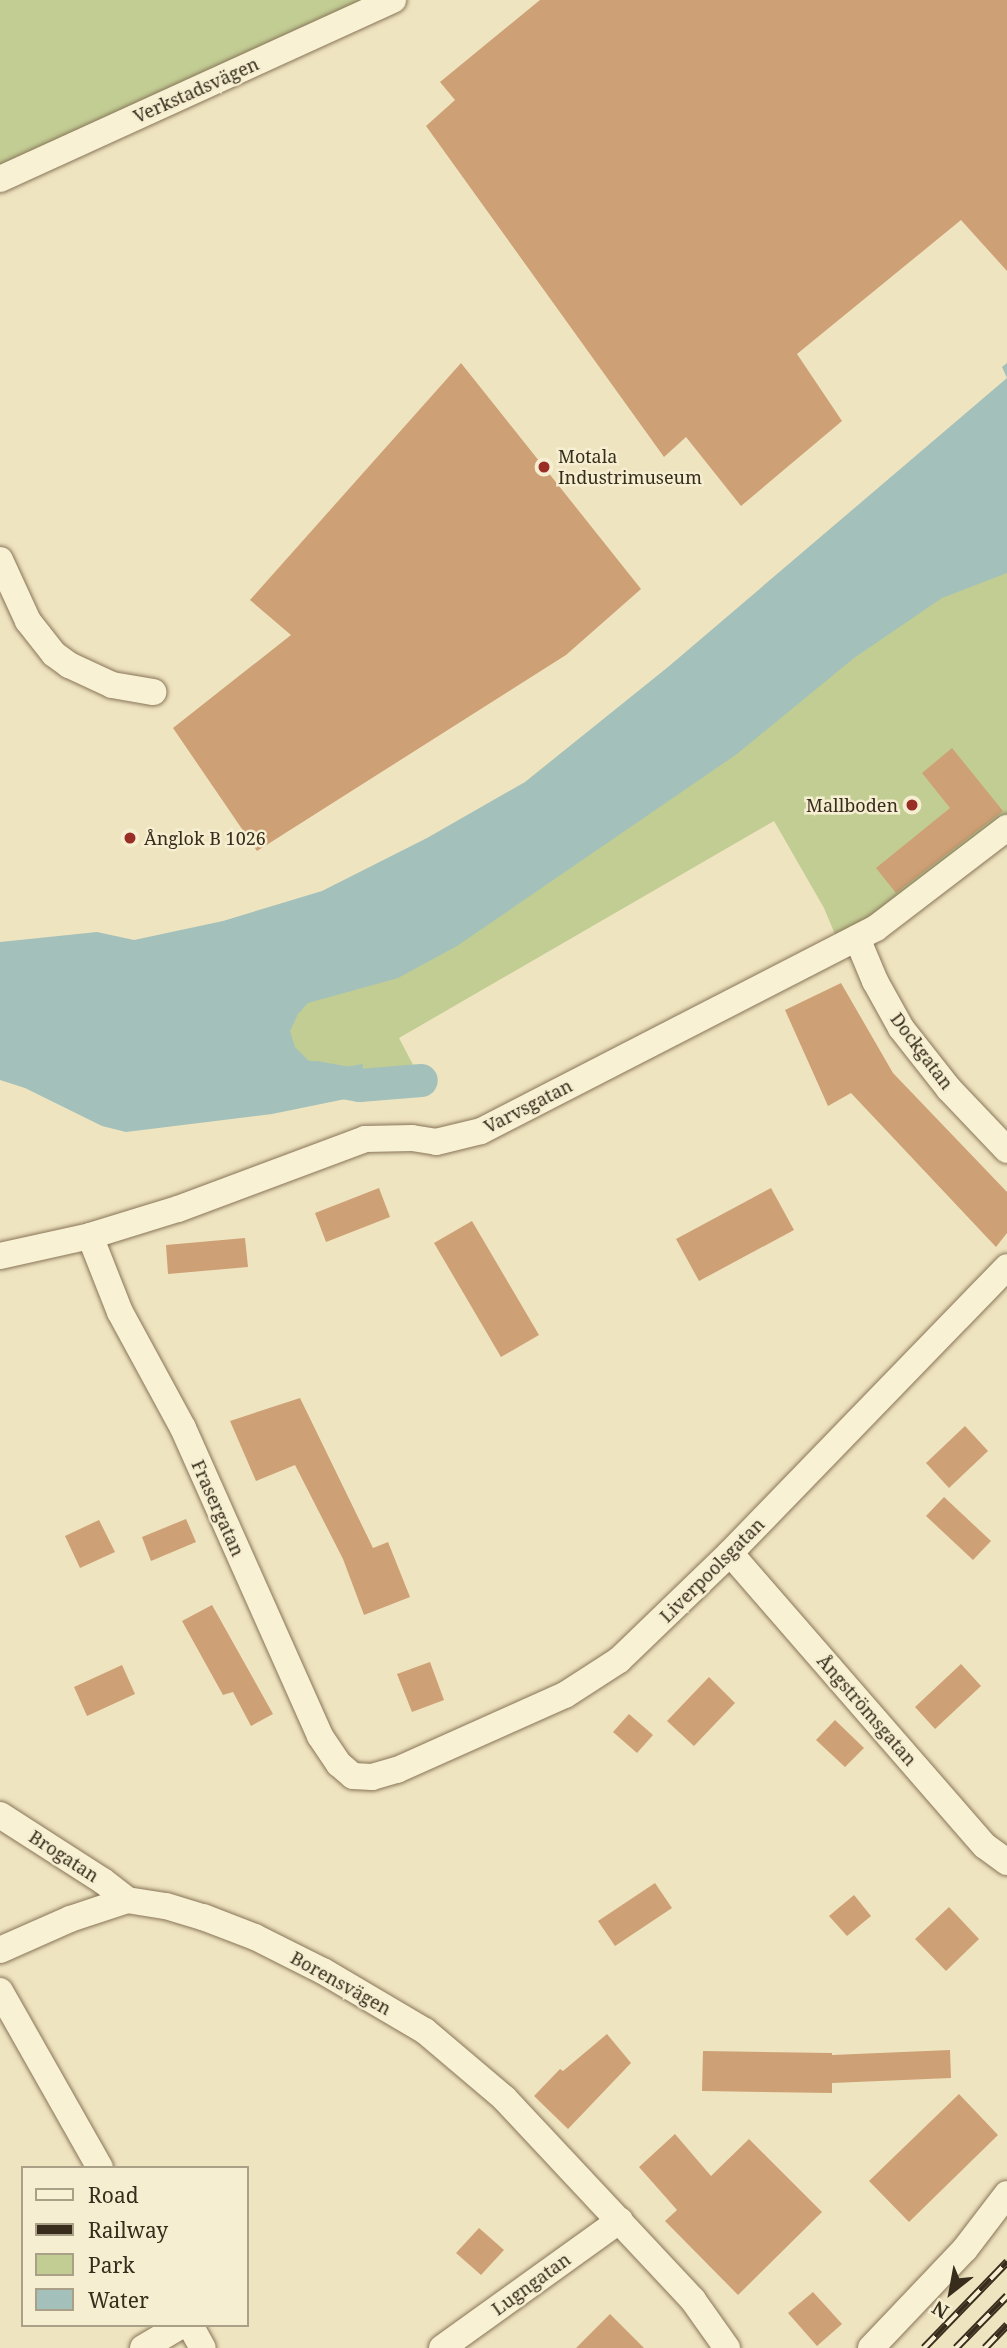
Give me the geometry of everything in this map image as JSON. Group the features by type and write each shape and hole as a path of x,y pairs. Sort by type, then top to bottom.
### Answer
{"street":[{"name":"Verkstadsvägen","path":"0,179 393,0"},
{"path":"0,560 28,621 54,654 79,670 112,685 153,692"},
{"name":"Varvsgatan","path":"0,1256 90,1236 178,1209 365,1139 412,1138 436,1142 481,1131 876,928 1007,828"},
{"name":"Dockgatan","path":"857,938 875,981 901,1028 949,1089 1007,1150"},
{"name":"Frasergatan","path":"90,1236 120,1312 183,1428 320,1736 339,1764 353,1776"},
{"name":"Liverpoolsgatan","path":"353,1776 372,1777 397,1770 565,1695 619,1660 730,1553 1007,1267"},
{"name":"Ångströmsgatan","path":"730,1553 985,1846 1007,1862"},
{"name":"Brogatan","path":"0,1815 103,1881 127,1900"},
{"name":"Borensvägen","path":"0,1951 70,1919 127,1900 179,1910 255,1937 323,1970 425,2031 504,2098 693,2300 727,2348"},
{"path":"0,1991 99,2166"},
{"path":"871,2348 965,2249 1007,2194"},
{"name":"Lugngatan","path":"442,2348 620,2220"},
{"path":"143,2348 179,2327"},
{"path":"191,2327 203,2348"}],"green space":[{"path":"0,0 386,0 0,178"},
{"path":"1007,449 1007,830 842,951 824,908 774,821 399,1038 421,1080 359,1085 229,1063"}],"water":[{"path":"1007,363 1007,378 1002,367"},
{"path":"1007,378 1007,573 942,598 854,658 737,754 457,946 398,978 308,1003 298,1014 290,1031 295,1047 308,1060 334,1069 363,1064 359,1084 370,1094 272,1114 126,1132 102,1126 25,1088 0,1080 0,942 97,932 134,940 223,921 322,891 427,838 525,782 668,667"}],"building":[{"path":"540,0 1007,0 1007,271 961,220 797,354 842,421 741,506 686,437 664,457 426,126 455,100 440,82"},
{"path":"461,363 641,589 566,655 257,851 173,728 291,635 250,600"},
{"path":"952,748 1003,811 896,893 876,868 950,808 922,773"},
{"path":"841,983 893,1073 1007,1192 1007,1233 996,1247 851,1093 828,1106 785,1010"},
{"path":"379,1188 390,1217 326,1242 315,1213"},
{"path":"771,1188 794,1230 699,1281 676,1239"},
{"path":"472,1221 539,1335 501,1357 434,1243"},
{"path":"245,1238 248,1267 168,1274 166,1245"},
{"path":"300,1398 373,1548 388,1542 410,1597 364,1615 343,1559 295,1465 256,1481 230,1421"},
{"path":"965,1426 988,1451 949,1488 926,1463"},
{"path":"944,1497 991,1541 973,1560 926,1516"},
{"path":"186,1519 196,1542 151,1561 142,1537"},
{"path":"99,1520 115,1552 80,1568 65,1536"},
{"path":"212,1605 273,1714 251,1726 233,1692 223,1695 182,1621"},
{"path":"430,1662 444,1700 412,1712 397,1674"},
{"path":"961,1664 981,1686 935,1729 915,1707"},
{"path":"122,1665 135,1694 87,1716 74,1687"},
{"path":"709,1677 735,1703 694,1746 667,1721"},
{"path":"629,1714 653,1735 637,1753 613,1732"},
{"path":"835,1720 864,1748 845,1767 816,1740"},
{"path":"655,1883 672,1908 615,1946 598,1921"},
{"path":"854,1895 871,1916 847,1936 829,1916"},
{"path":"949,1907 979,1939 946,1971 915,1939"},
{"path":"607,2034 631,2063 568,2129 534,2096 560,2069 563,2071"},
{"path":"950,2050 951,2078 832,2083 832,2093 702,2091 703,2051 832,2055"},
{"path":"959,2094 998,2135 909,2222 869,2181"},
{"path":"675,2134 711,2176 749,2139 822,2212 738,2295 665,2221 677,2210 639,2167"},
{"path":"479,2228 504,2250 481,2275 456,2253"},
{"path":"813,2292 842,2324 817,2346 788,2313"},
{"path":"610,2314 644,2348 576,2348"}],"waterway":[{"path":"315,1077 359,1085 421,1080"}],"railway":[{"path":"924,2348 1007,2262"},
{"path":"956,2348 1007,2296"},
{"path":"985,2348 1007,2325"}],"place":[{"name":"Motala Industrimuseum","path":"544,467"},
{"name":"Mallboden","path":"912,805"},
{"name":"Ånglok B 1026","path":"130,838"}]}
